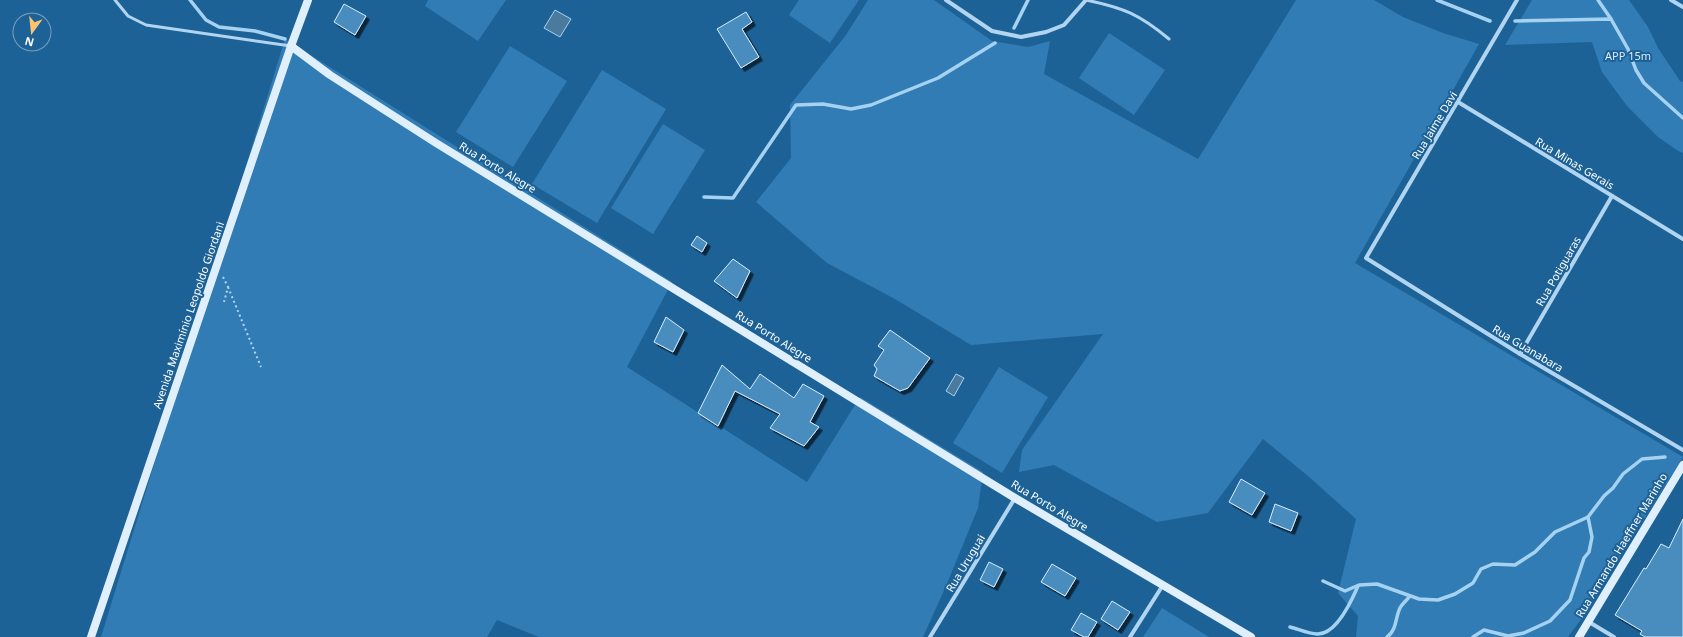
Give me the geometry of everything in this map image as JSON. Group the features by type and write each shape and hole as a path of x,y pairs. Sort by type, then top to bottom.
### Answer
{"street":[{"name":"Avenida Maximínio Leopoldo Giordani","path":"91,637 291,46 308,0"},
{"path":"946,0 992,31 1021,37 1046,32 1064,25 1086,0"},
{"name":"Rua Jaime Davi","path":"1366,258 1517,0"},
{"path":"1671,0 1683,8"},
{"name":"Rua Porto Alegre","path":"291,46 330,75 436,143 1015,498 1251,637"},
{"name":"Rua Minas Gerais","path":"1458,102 1683,239"},
{"name":"Rua Potiguaras","path":"1520,354 1612,196"},
{"name":"Rua Guanabara","path":"1366,258 1520,354 1683,450"},
{"name":"Rua Armando Haeffner Marinho","path":"1579,637 1683,465"},
{"name":"Rua Uruguai","path":"930,637 1015,498"},
{"path":"1130,637 1163,585"},
{"path":"1588,622 1614,637"}],"lane":[{"path":"115,0 128,16 146,25 291,46"},
{"path":"1086,0 1136,14 1149,22 1169,39"}],"path":[{"path":"217,266 228,287 261,367"},
{"path":"224,302 228,287"}],"green space":[{"path":"428,0 506,0 478,41 425,6"},
{"path":"799,0 859,0 830,43 789,15"},
{"path":"868,0 934,0 992,41 1028,47 1050,41 1044,74 1198,159 1296,0 1374,0 1403,17 1443,33 1479,44 1355,263 1683,457 1582,618 1568,637 1356,637 1358,616 1338,593 1356,519 1308,476 1263,439 1208,513 1157,522 1054,465 1019,472 1022,450 1103,334 971,345 895,299 827,263 756,202 791,158 790,105 846,35"},
{"name":"APP 15m","path":"1532,0 1629,0 1648,27 1658,48 1680,81 1683,82 1683,153 1658,137 1627,106 1602,72 1592,42 1505,45"},
{"path":"1109,33 1165,70 1134,115 1079,78"},
{"path":"285,39 672,282 627,367 807,482 860,397 983,472 978,508 923,637 539,637 497,620 487,637 101,637"},
{"path":"510,46 567,81 513,167 456,132"},
{"path":"602,70 666,109 597,223 532,184"},
{"path":"663,124 705,150 653,234 611,208"},
{"path":"999,367 1048,397 1002,473 953,443"},
{"path":"1162,608 1209,637 1143,637"}],"shaded area":[{"path":"555,10 571,19 560,37 544,28"},
{"path":"956,374 964,378 954,396 946,391"}],"building":[{"path":"344,4 366,16 355,35 334,22"},
{"path":"746,12 752,22 742,29 759,57 741,68 717,29"},
{"path":"697,236 707,243 702,252 691,245"},
{"path":"733,259 750,271 737,298 714,281"},
{"path":"666,317 684,330 673,352 654,342"},
{"path":"890,330 930,358 908,388 900,391 874,376 877,369 874,365 884,350 878,346"},
{"path":"722,365 750,389 760,374 794,398 803,384 824,396 810,422 819,427 804,446 770,428 780,414 735,391 718,426 698,413"},
{"path":"1241,479 1265,493 1252,515 1229,502"},
{"path":"1275,504 1298,513 1291,531 1269,522"},
{"path":"1683,519 1683,637 1645,637 1640,634 1642,631 1615,615 1644,568 1646,569 1661,544 1669,548"},
{"path":"989,562 1003,569 994,587 980,580"},
{"path":"1052,564 1076,578 1065,596 1041,582"},
{"path":"1112,601 1130,612 1118,630 1101,619"},
{"path":"1081,613 1097,622 1088,637 1084,637 1071,630"}],"waterway":[{"path":"190,0 206,20 219,27 255,31 285,39"},
{"path":"1014,28 1028,0"},
{"path":"1437,0 1490,21"},
{"path":"1598,0 1611,19"},
{"path":"1515,21 1611,19 1628,49 1636,70 1644,83 1683,118"},
{"path":"704,197 733,198 796,105 823,104 851,109 871,105 938,78 995,43"},
{"path":"1323,581 1345,591 1359,585 1377,584 1419,599 1438,600 1455,594 1473,583 1481,569 1493,564 1515,565 1535,552 1555,532 1588,517 1623,474 1642,459 1665,457"},
{"path":"1473,637 1484,630 1508,636 1524,633 1550,621 1570,600 1584,558 1589,552 1592,537 1588,517"},
{"path":"1290,627 1314,634 1324,633 1331,629 1342,616 1352,600 1358,586"},
{"path":"1387,637 1393,631 1400,608 1410,596"}]}
